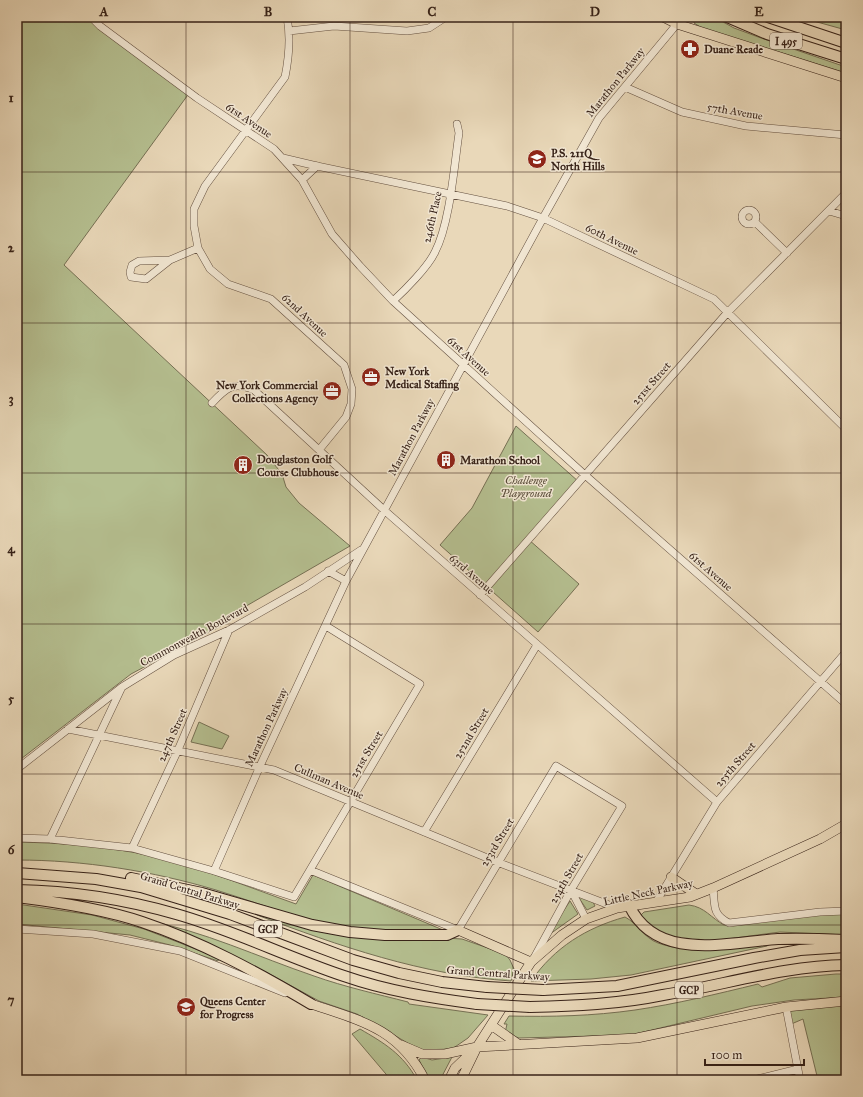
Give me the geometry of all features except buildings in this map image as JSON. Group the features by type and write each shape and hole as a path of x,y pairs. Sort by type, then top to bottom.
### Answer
{"highway":[{"name":"I 495","path":"727,17 767,34 817,52 846,59"},
{"name":"I 495","path":"768,17 846,43"},
{"name":"Grand Central Parkway","path":"17,873 49,874 96,879 141,887 230,914 353,960 399,973 442,982 487,987 543,990 617,986 800,950 846,947"},
{"path":"49,874 125,877 164,884 202,893 312,925 350,932 385,935 447,935 458,930"},
{"name":"GCP","path":"17,890 86,895 132,902 177,914 352,978 428,997 477,1004 530,1007 619,1003 665,995 756,975 798,969 846,965"},
{"path":"17,897 66,905 141,922 229,958 311,1004"},
{"path":"629,906 641,925 652,934 681,944 698,946 780,939 846,940"}],"main road":[{"path":"663,17 679,20 846,78"},
{"name":"Little Neck Parkway","path":"461,1080 477,1047 531,962 562,935 586,919 617,908 696,894 713,888 820,839 846,824"},
{"path":"671,877 696,894"},
{"path":"458,930 531,962"},
{"path":"401,1045 422,1054 445,1054 477,1047 637,1038 786,1007 846,1001"},
{"path":"311,1004 349,1016 387,1034 401,1045 411,1056 425,1080"},
{"path":"491,1025 518,1044"},
{"name":"Little Neck Parkway","path":"449,1080 460,1063 477,1047"}],"street":[{"name":"61st Avenue","path":"91,17 100,26 274,150 283,158 302,180 332,234 393,301 585,475 846,704"},
{"name":"62nd Avenue","path":"287,17 290,56 285,78 197,199 194,209 194,226 198,248 210,269 228,284 271,299 344,365 352,389 351,404 346,417 319,450"},
{"path":"289,31 334,26 407,31 429,28 446,17"},
{"name":"Marathon Parkway","path":"214,871 260,766 346,581 462,365 599,118 679,20"},
{"name":"57th Avenue","path":"625,87 682,112 732,123 746,126 846,135"},
{"name":"246th Place","path":"393,301 412,282 434,254 440,241 459,133 457,124"},
{"name":"60th Avenue","path":"283,158 495,203 543,218 714,299 846,429"},
{"path":"302,180 317,166"},
{"name":"251st Street","path":"480,595 727,313 846,193"},
{"path":"829,211 846,216"},
{"path":"754,222 786,253"},
{"path":"170,260 148,260 136,263 130,268 132,277 146,279 170,260 198,248"},
{"name":"63rd Avenue","path":"212,403 223,391 233,386 243,386 254,390 384,510 717,802"},
{"name":"Commonwealth Boulevard","path":"17,769 122,687 174,655 229,630 328,571 363,548"},
{"path":"328,571 346,581"},
{"name":"251st Street","path":"214,871 294,897 420,684 326,626"},
{"name":"247th Street","path":"132,848 178,750 229,630"},
{"name":"252nd Street","path":"424,832 537,645"},
{"name":"255th Street","path":"656,902 717,802 846,652"},
{"path":"50,839 122,687"},
{"name":"Cullman Avenue","path":"68,729 274,770 497,862 617,908"},
{"name":"253rd Street","path":"458,930 497,862 556,766 622,806"},
{"name":"254th Street","path":"531,962 571,890 622,806"},
{"path":"17,838 50,839 132,848 214,871"},
{"path":"310,870 458,930"},
{"path":"713,888 715,909 719,917 729,923 820,912 846,911"},
{"path":"571,890 586,919"},
{"path":"17,929 93,934 180,951 311,1004"},
{"path":"786,1007 800,1080"},
{"path":"754,1080 798,1070"}],"green space":[{"path":"17,17 89,17 102,32 107,31 190,92 64,265 267,455 282,474 286,487 299,503 350,546 248,605 219,627 131,674 17,762"},
{"path":"695,17 714,17 734,28 846,67 846,73 702,28 694,23"},
{"path":"799,17 831,17 846,22 846,30"},
{"name":"Challenge Playground","path":"516,426 579,482 528,539 579,584 538,632 440,545 472,508"},
{"path":"199,722 229,736 222,749 191,742"},
{"path":"17,842 84,846 151,856 206,872 296,904 313,875 443,930 396,931 350,928 299,917 216,890 168,877 92,864 17,860"},
{"path":"577,895 592,900 595,906 587,910"},
{"path":"570,901 578,914 550,934 550,931"},
{"path":"17,904 92,915 144,929 219,958 218,961 170,945 130,935 17,924"},
{"path":"689,905 704,910 724,925 795,916 846,914 846,935 780,932 712,941 672,940 643,924 641,915 644,912"},
{"path":"257,912 332,931 462,939 505,954 510,960 514,969 511,981 445,973 413,966 319,938 257,915"},
{"path":"625,917 653,941 671,947 699,949 771,943 767,946 631,975 591,979 531,981 550,958 572,940 597,927"},
{"path":"145,920 210,938 326,980 408,1002 409,1004 488,1015 468,1038 452,1049 420,1050 357,1014 319,1001 264,971"},
{"path":"846,974 846,997 794,1000 752,1006 631,1035 519,1038 505,1033 507,1024 504,1024 509,1016 572,1016 604,1014 681,1002 758,984 762,987 790,978"},
{"path":"846,1001 846,1080 818,1080 803,1019 789,1025 786,1007"},
{"path":"360,1029 385,1044 399,1056 412,1071 417,1080 391,1080 352,1034"},
{"path":"422,1057 432,1060 452,1057 440,1080 429,1080 419,1060"}],"place":[{"name":"Duane Reade","path":"690,49"},
{"name":"P.S. 211Q North Hills","path":"537,159"},
{"name":"New York Medical Staffing","path":"371,377"},
{"name":"New York Commercial Collections Agency","path":"332,391"},
{"name":"Marathon School","path":"446,460"},
{"name":"Douglaston Golf Course Clubhouse","path":"243,465"},
{"name":"Queens Center for Progress","path":"186,1007"}]}
